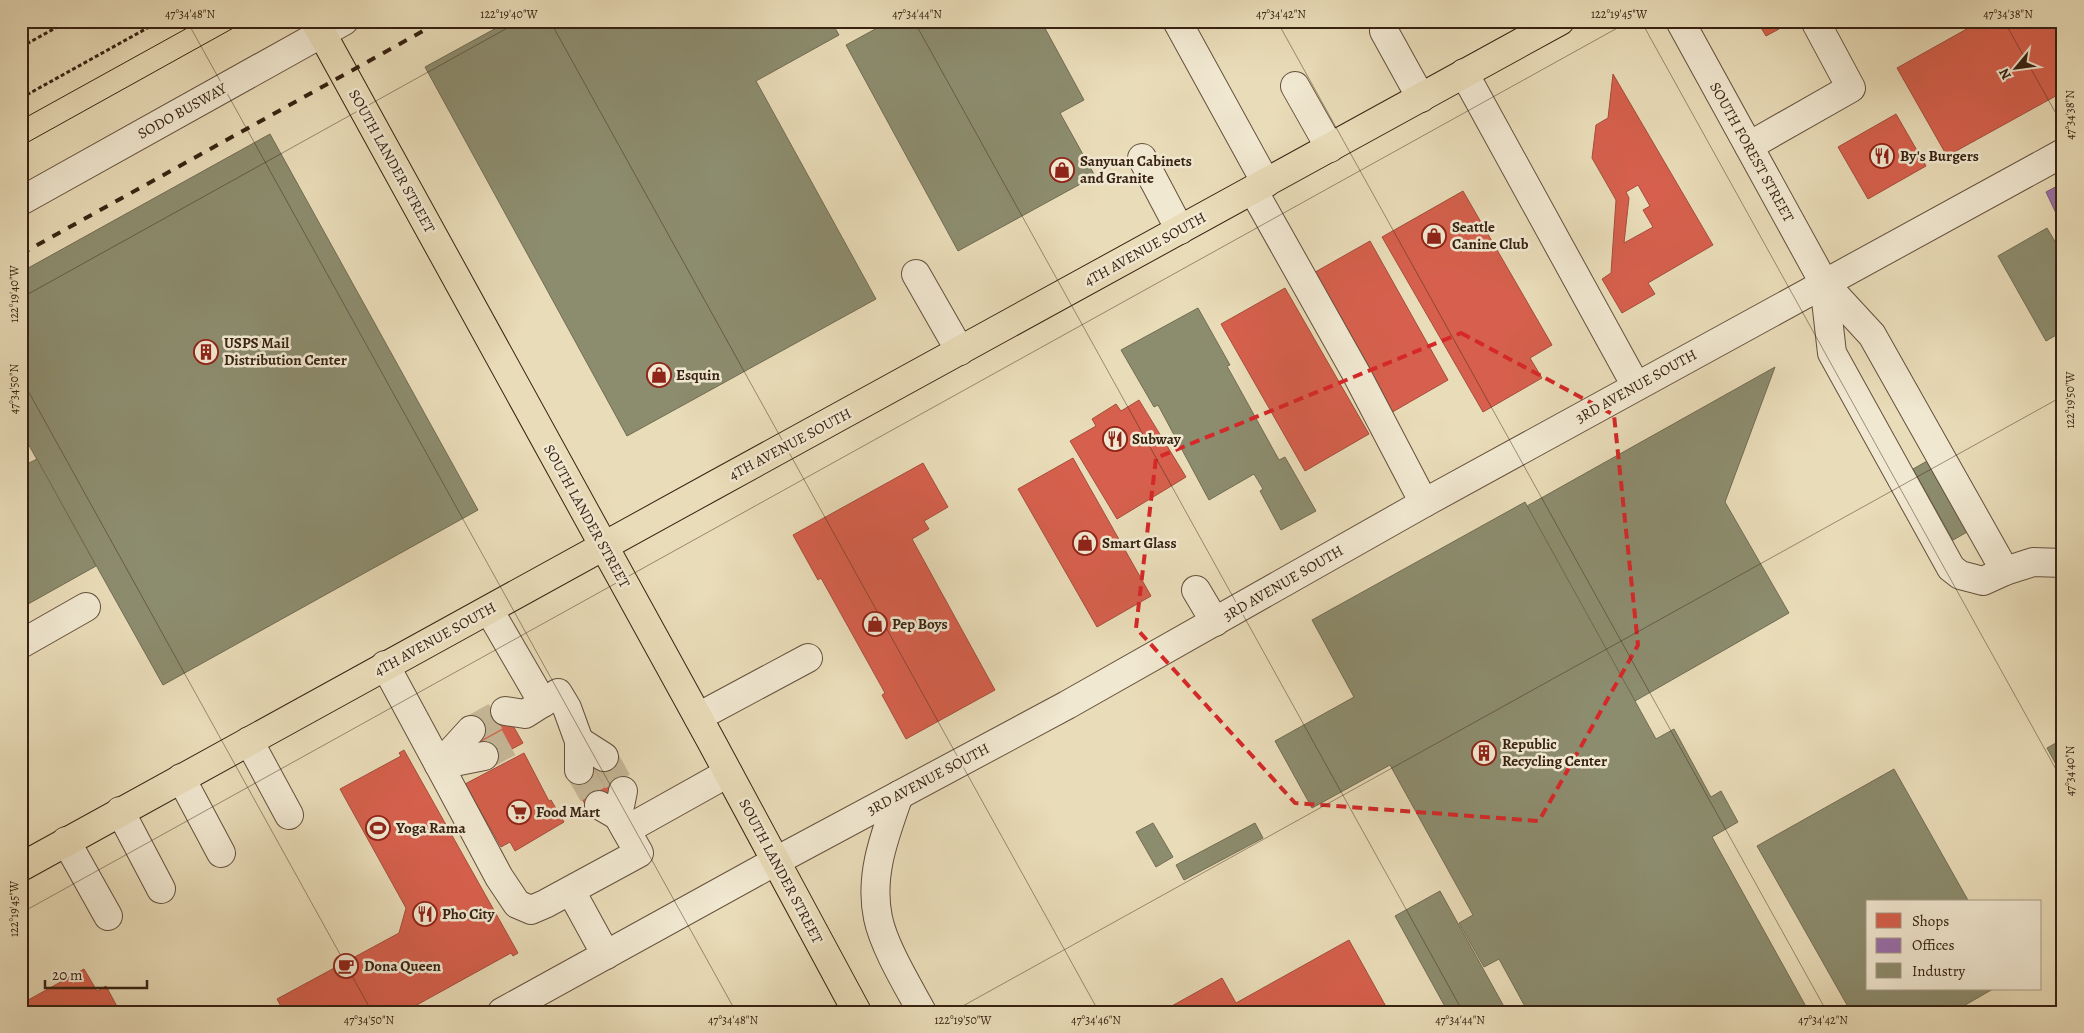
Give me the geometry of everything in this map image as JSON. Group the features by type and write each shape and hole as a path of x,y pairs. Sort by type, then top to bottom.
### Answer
{"main road":[{"name":"4TH AVENUE SOUTH","path":"21,867 385,665 604,547 1560,21"},
{"name":"SOUTH LANDER STREET","path":"327,25 604,547 857,1012"}],"street":[{"path":"1177,21 1424,503"},
{"name":"SOUTH FOREST STREET","path":"1680,21 1824,283"},
{"path":"1749,146 1851,88 1815,21"},
{"name":"SODO BUSWAY","path":"21,201 327,25"},
{"path":"1384,31 1421,98"},
{"path":"1464,73 1636,386"},
{"path":"1295,86 1330,148"},
{"name":"3RD AVENUE SOUTH","path":"502,1012 776,861 1067,705 1424,503 2063,153"},
{"path":"1142,158 1180,230"},
{"path":"916,274 960,351"},
{"path":"1824,283 1832,353 1951,568 1960,575 1983,581 2005,571 2033,562 2063,563"},
{"path":"1824,283 1872,335 2005,571"},
{"path":"1196,590 1215,622"},
{"path":"21,644 86,607"},
{"path":"489,610 523,716 558,693 567,708 579,741 579,770"},
{"path":"698,717 808,658"},
{"path":"385,665 499,877 517,904 532,910 639,853 616,811 728,774"},
{"path":"439,764 471,730"},
{"path":"249,741 289,815"},
{"path":"579,741 604,757"},
{"path":"439,764 484,756"},
{"path":"181,778 221,853"},
{"path":"898,795 880,848 876,884 878,919 894,959 922,1012"},
{"path":"120,812 161,888"},
{"path":"66,842 108,916"},
{"path":"571,890 606,955"}],"path":[{"path":"21,47 68,21"},
{"path":"21,98 160,21"}],"highlighted area":[{"path":"1461,333 1614,415 1638,645 1539,821 1295,803 1136,628 1156,458"}],"building: Shops":[{"path":"1757,21 1774,21 1779,29 1766,36"},
{"path":"1981,21 2063,21 2063,92 1947,156 1897,68"},
{"path":"1613,74 1713,245 1648,283 1655,294 1622,313 1602,279 1611,273 1616,200 1592,158 1596,125 1608,118","holes":["1638,185 1650,206 1643,210 1653,227 1624,243 1629,198 1626,192"]},
{"name":"By's Burgers","path":"1896,114 1926,166 1868,199 1838,147"},
{"path":"1463,191 1552,345 1530,358 1542,378 1483,412 1382,237"},
{"path":"1370,241 1448,380 1389,414 1310,275"},
{"path":"1285,288 1369,434 1305,471 1221,324"},
{"path":"1139,400 1186,477 1117,519 1070,441 1096,426 1092,419 1116,404 1121,411"},
{"name":"Smart Glass","path":"1073,458 1151,596 1097,627 1018,489"},
{"path":"923,463 948,507 924,521 929,529 912,539 995,690 906,739 882,695 885,693 821,578 818,580 793,535"},
{"path":"500,703 523,743 488,762 467,722"},
{"path":"404,750 518,953 513,956 511,953 404,1012 284,1012 277,999 399,933 406,908 340,789 401,756 399,753"},
{"name":"Food Mart","path":"524,753 549,801 551,800 564,822 515,851 510,842 501,847 465,784"},
{"path":"609,754 628,789 589,811 569,776"},
{"path":"1349,940 1389,1012 1161,1012 1222,978 1236,1003"},
{"path":"84,969 97,991 106,986 120,1012 24,1012 21,1004"}],"building: Offices":[{"path":"2063,183 2063,228 2046,192"}],"building: Industry":[{"path":"509,21 831,21 839,35 756,81 876,299 627,436 425,67"},
{"path":"890,21 1041,21 1084,100 1060,113 1095,176 958,251 846,45"},
{"name":"USPS Mail Distribution Center","path":"270,134 478,510 163,685 21,431 21,272"},
{"path":"2047,228 2063,255 2063,331 2046,341 1998,256"},
{"path":"1198,308 1230,365 1227,366 1279,460 1285,457 1316,511 1281,530 1260,491 1263,489 1254,474 1209,500 1158,405 1154,407 1121,350"},
{"path":"1775,367 1725,502 1789,613 1635,701 1527,506"},
{"path":"37,459 96,566 21,608 21,467"},
{"path":"1929,460 1969,531 1953,540 1913,469"},
{"name":"Republic Recycling Center","path":"1525,502 1656,739 1674,729 1711,797 1721,791 1738,822 1712,837 1809,1012 1528,1012 1499,959 1484,967 1459,923 1473,915 1390,765 1312,808 1275,741 1354,697 1312,620"},
{"path":"2063,739 2063,777 2047,748"},
{"path":"1894,769 1968,900 1866,900 1866,990 1991,990 1953,1012 1851,1012 1757,846"},
{"path":"1153,823 1173,857 1156,867 1136,832"},
{"path":"1255,823 1263,838 1184,880 1176,865"},
{"path":"1440,891 1507,1012 1448,1012 1395,916"}],"tunnel":[{"path":"471,730 505,711"},
{"path":"484,756 519,737"},
{"path":"604,757 623,791"},
{"path":"579,770 599,805"}],"tram line":[{"path":"21,120 200,21"},
{"path":"21,146 246,21"}],"railway":[{"path":"21,254 441,21"}],"place":[{"name":"By's Burgers","path":"1882,156"},
{"name":"Sanyuan Cabinets and Granite","path":"1062,170"},
{"name":"Seattle Canine Club","path":"1434,236"},
{"name":"USPS Mail Distribution Center","path":"206,352"},
{"name":"Esquin","path":"659,375"},
{"name":"Subway","path":"1115,439"},
{"name":"Smart Glass","path":"1085,543"},
{"name":"Pep Boys","path":"875,624"},
{"name":"Republic Recycling Center","path":"1484,753"},
{"name":"Food Mart","path":"519,812"},
{"name":"Yoga Rama","path":"378,828"},
{"name":"Pho City","path":"425,914"},
{"name":"Dona Queen","path":"346,966"}]}
